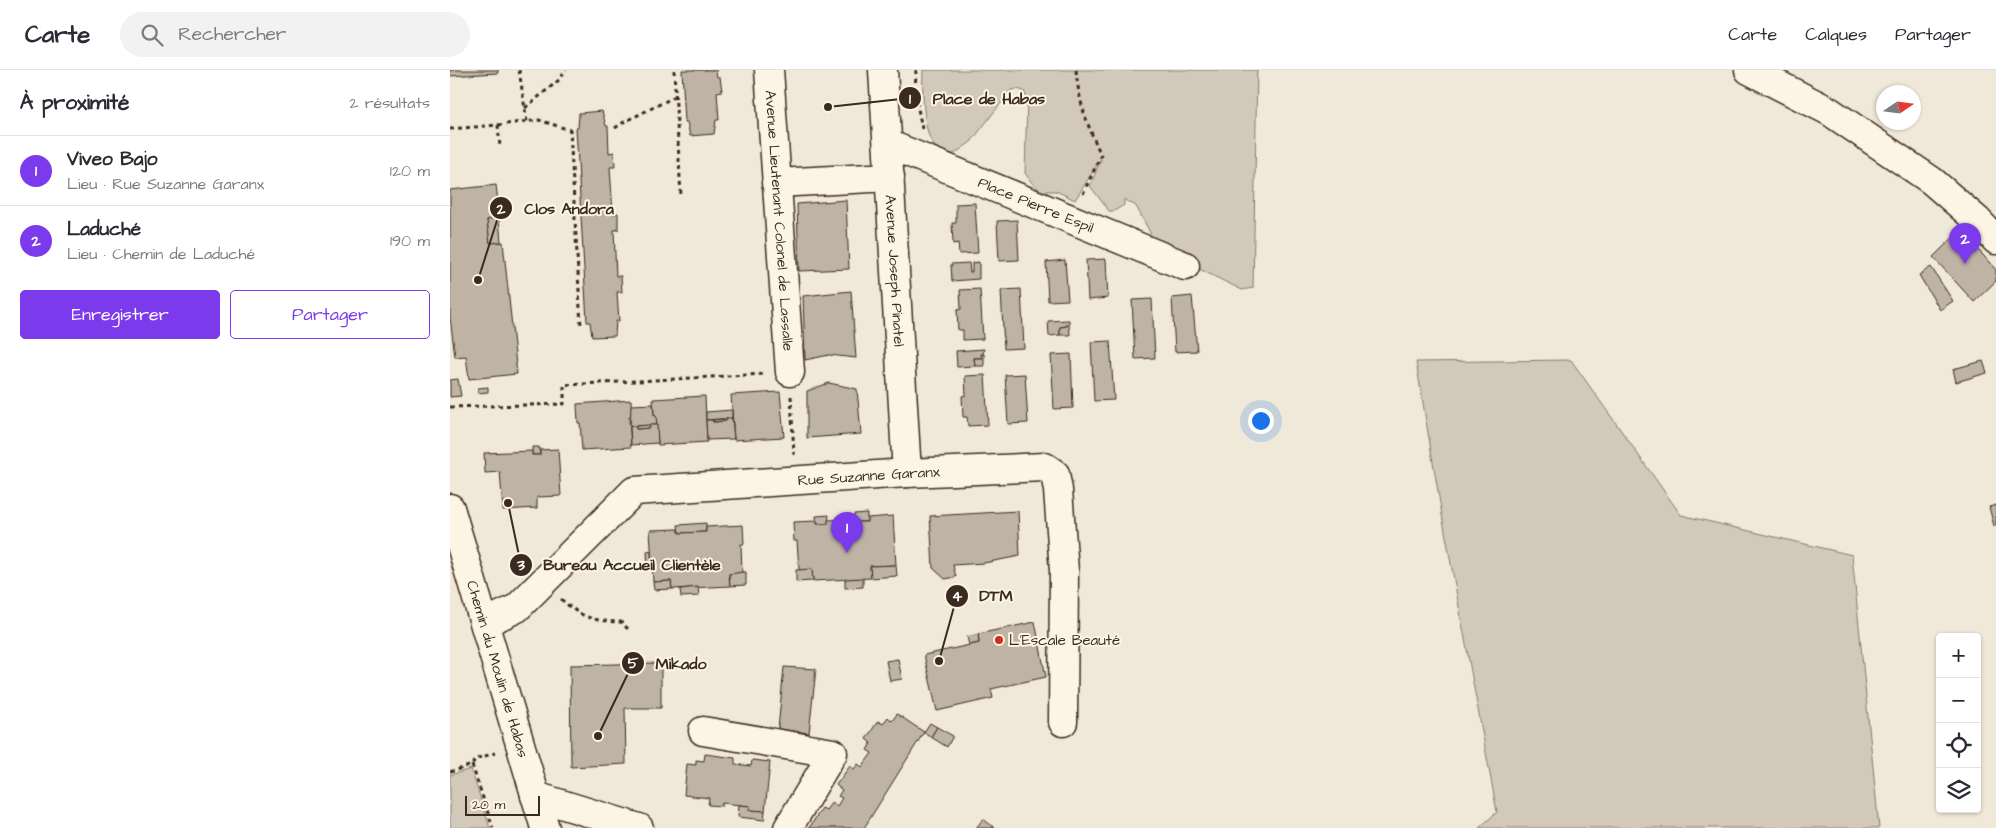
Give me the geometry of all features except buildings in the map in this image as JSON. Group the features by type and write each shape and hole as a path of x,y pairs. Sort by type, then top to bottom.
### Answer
{"street":[{"name":"Avenue Lieutenant Colonel de Lassalle","path":"769,70 790,372"},
{"name":"Avenue Joseph Pinatel","path":"883,70 907,473"},
{"path":"1749,70 1829,111 1932,181 1978,220 1996,240"},
{"name":"Place Pierre Espil","path":"888,144 1185,266"},
{"path":"776,183 890,177"},
{"name":"Rue Suzanne Garanx","path":"484,623 517,608 634,491 907,473 1045,467 1055,474 1058,490 1064,572 1063,722"},
{"name":"Chemin du Moulin de Habas","path":"450,508 545,828"},
{"path":"703,731 833,753 788,828"},
{"path":"535,796 639,828"}],"path":[{"path":"519,70 526,122"},
{"path":"525,108 558,80 566,70"},
{"path":"674,70 681,196"},
{"path":"916,70 915,93 919,120 927,146 937,164"},
{"path":"1072,219 1101,155 1085,120 1078,93 1076,70"},
{"path":"615,128 676,96"},
{"path":"450,129 539,120 570,130 581,326"},
{"path":"498,125 500,147"},
{"path":"450,408 564,404 564,385 790,372"},
{"path":"791,400 793,437"},
{"path":"544,582 579,614 600,621 621,622 630,631"},
{"path":"450,772 472,765 493,828"}],"shaded area":[{"path":"923,70 1257,70 1253,288 1242,290 1193,266 1155,242 1136,206 1124,199 1124,205 1114,211 1109,211 1090,186 1101,159 1075,200 1056,191 1041,191 1025,173 1027,99 1024,91 1011,90 971,142 954,154 940,150 933,144 927,129 923,97"},
{"path":"1571,360 1681,515 1852,555 1879,828 1479,828 1497,812 1442,515 1416,362"},
{"path":"471,769 490,828 450,828 450,775"}],"place":[{"name":"Place de Habas","path":"828,107"},
{"name":"Laduché","path":"1965,264"},
{"name":"Clos Andora","path":"478,280"},
{"name":"Bureau Accueil Clientèle","path":"508,503"},
{"name":"Viveo Bajo","path":"847,553"},
{"name":"L'Escale Beauté","path":"999,640"},
{"name":"DTM","path":"939,661"},
{"name":"Mikado","path":"598,736"}]}
